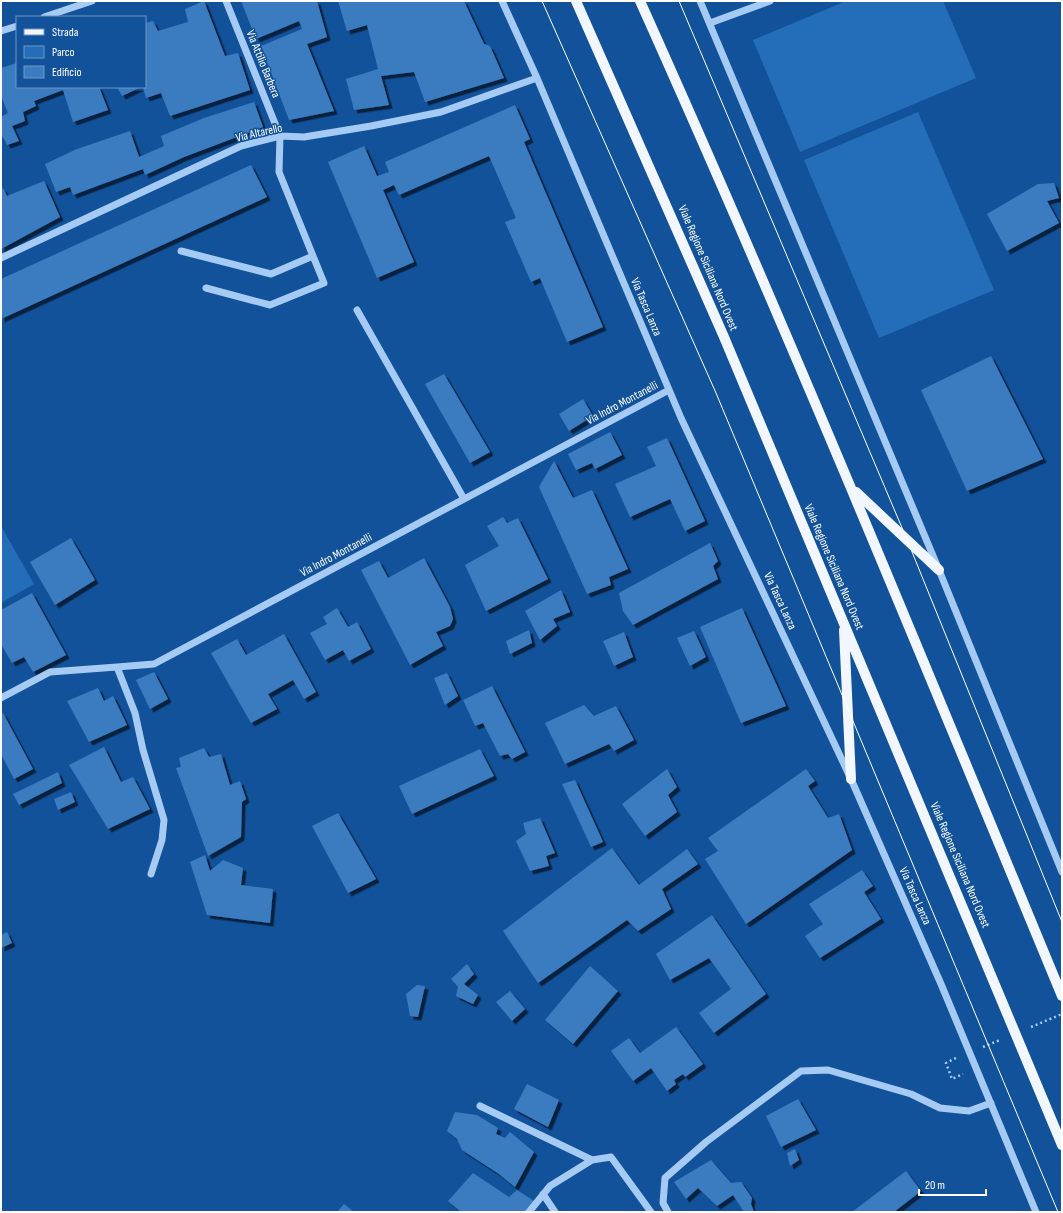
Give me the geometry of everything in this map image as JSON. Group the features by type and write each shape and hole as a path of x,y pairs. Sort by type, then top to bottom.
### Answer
{"main road":[{"name":"Viale Regione Siciliana Nord Ovest","path":"576,1 724,337 1062,1145"},
{"path":"640,1 704,143 852,489 1062,996"},
{"path":"852,489 939,570"},
{"path":"844,622 850,778"}],"street":[{"path":"47,16 92,1"},
{"name":"Via Attilio Barbera","path":"226,1 280,136"},
{"name":"Via Tasca Lanza","path":"502,1 537,78 669,390 850,778 942,984 1036,1212"},
{"path":"700,1 939,570 1062,872"},
{"path":"710,23 770,1"},
{"path":"1,31 16,26"},
{"name":"Via Altarello","path":"1,258 241,146 280,136 304,137 371,126 441,112 537,78"},
{"path":"206,288 270,305 324,283 279,172 280,136"},
{"path":"182,251 271,274 312,256"},
{"path":"357,310 464,499"},
{"name":"Via Indro Montanelli","path":"1,698 50,672 154,664 669,390"},
{"path":"117,667 135,713 143,750 164,820 162,840 151,874"},
{"path":"668,1212 663,1203 665,1178 706,1142 801,1071 828,1070 911,1094 940,1108 969,1111 991,1103"},
{"path":"480,1106 592,1160"},
{"path":"529,1212 550,1186 592,1160 611,1157 651,1212"},
{"path":"543,1194 555,1212"}],"path":[{"path":"946,1063 952,1079 976,1069"}],"green space":[{"path":"846,1 943,1 976,78 800,152 753,40"},
{"path":"918,112 994,290 879,338 804,160"},
{"path":"1,526 34,584 1,603"}],"building":[{"path":"204,1 225,56 238,53 250,90 170,116 161,93 146,98 143,88 146,88 146,23 153,21 158,31 188,22 185,9"},
{"path":"241,1 317,1 327,37 307,44 334,111 289,120 261,46 302,29 299,21 256,39"},
{"path":"338,1 464,1 484,44 490,46 504,78 425,102 414,72 381,76 389,105 354,110 346,79 378,69 367,25 347,31"},
{"path":"16,63 16,88 99,88 108,110 73,122 63,90 34,101 36,106 23,112 25,121 12,126 19,141 7,145 3,137 1,138 1,117 8,113 1,96 1,68"},
{"path":"118,88 139,88 122,96"},
{"path":"254,102 263,127 184,157 145,175 143,169 73,195 70,187 56,192 45,164 77,149 130,131 139,157 164,146 161,136 204,118"},
{"path":"515,105 530,139 524,142 603,327 567,342 540,278 531,282 505,222 516,218 489,156 399,195 394,185 383,190 414,262 377,278 328,162 364,146 377,176 389,172 385,162"},
{"path":"251,165 267,197 1,319 1,279"},
{"path":"44,181 60,217 1,249 1,189 3,188 7,196"},
{"path":"1054,183 1059,198 1047,201 1059,223 1007,251 987,214 1038,184"},
{"path":"991,356 1043,459 967,491 921,390"},
{"path":"444,374 490,452 470,463 425,384"},
{"path":"583,399 593,416 569,431 559,414"},
{"path":"610,432 622,455 595,469 592,463 576,470 568,454"},
{"path":"667,438 705,521 685,531 670,499 630,517 615,484 656,466 647,447"},
{"path":"554,461 573,498 592,490 628,569 609,577 611,585 587,594 539,487"},
{"path":"503,517 507,523 518,518 548,579 486,611 465,565 499,546 487,526"},
{"path":"71,538 95,580 55,605 30,562"},
{"path":"710,543 718,561 713,566 718,579 633,625 623,611 619,593"},
{"path":"424,558 450,607 453,619 450,626 436,632 443,646 410,665 361,570 379,561 388,578"},
{"path":"561,590 570,612 553,619 557,626 540,640 525,611"},
{"path":"32,593 66,655 33,672 24,657 12,663 1,644 1,610"},
{"path":"337,608 348,627 357,622 371,649 349,661 343,650 325,660 310,633 327,624 323,617"},
{"path":"742,608 786,706 741,723 700,627"},
{"path":"529,630 532,643 510,654 506,641"},
{"path":"694,631 706,657 690,666 677,638"},
{"path":"624,632 633,657 614,666 603,641"},
{"path":"284,634 316,692 304,699 293,680 268,694 277,709 251,723 211,653 237,639 246,655"},
{"path":"154,672 168,699 150,709 136,680"},
{"path":"447,673 458,696 445,705 434,678"},
{"path":"492,686 525,752 512,759 508,754 500,756 483,723 475,726 463,700"},
{"path":"98,688 104,701 113,696 127,725 89,742 67,701"},
{"path":"584,705 594,716 616,706 634,740 614,751 609,744 565,764 545,723"},
{"path":"3,713 33,769 14,779 1,754 1,714"},
{"path":"104,747 121,782 133,777 150,809 108,829 69,765"},
{"path":"204,748 209,757 221,754 230,785 240,781 246,799 242,802 241,837 208,856 176,768 181,767 179,758"},
{"path":"480,749 494,776 412,814 399,786"},
{"path":"667,769 677,787 668,795 677,812 645,836 622,804"},
{"path":"806,769 815,781 808,786 828,818 839,814 852,850 746,924 705,859 718,851 708,838"},
{"path":"58,772 62,783 19,805 13,794"},
{"path":"575,780 603,842 591,847 562,784"},
{"path":"71,792 75,802 58,810 54,799"},
{"path":"338,813 376,879 348,893 312,826"},
{"path":"540,818 555,853 546,856 549,866 530,871 516,841 526,834 523,823"},
{"path":"612,848 639,885 687,849 698,864 662,889 671,909 638,931 627,920 538,983 503,931"},
{"path":"205,855 210,871 223,860 243,868 241,885 273,889 270,923 207,915 190,862"},
{"path":"862,870 873,886 864,892 881,919 820,958 805,936 823,924 809,904"},
{"path":"712,915 766,994 714,1033 699,1013 731,989 709,958 670,980 656,954"},
{"path":"7,932 12,943 1,948 1,935"},
{"path":"467,964 474,974 464,984 478,995 473,1004 456,996 458,987 451,979"},
{"path":"590,966 618,991 573,1044 545,1020"},
{"path":"417,985 425,986 418,1017 410,1016 406,994"},
{"path":"510,991 525,1009 512,1021 496,1002"},
{"path":"676,1027 703,1064 685,1077 683,1074 674,1080 676,1084 667,1091 651,1068 633,1081 611,1051 629,1038 640,1053"},
{"path":"527,1084 559,1100 548,1127 514,1109"},
{"path":"798,1099 816,1130 781,1147 766,1116"},
{"path":"455,1112 477,1115 498,1128 496,1134 505,1138 510,1132 534,1152 515,1187 499,1174 462,1150 457,1139 447,1131"},
{"path":"795,1149 799,1160 790,1166 787,1153"},
{"path":"711,1160 731,1183 741,1182 752,1198 751,1204 754,1212 744,1212 733,1195 717,1206 698,1188 686,1199 674,1182"},
{"path":"906,1171 921,1191 894,1212 852,1212"},
{"path":"473,1173 509,1197 517,1190 534,1201 525,1212 461,1212 448,1201"},
{"path":"344,1204 354,1212 337,1212"}],"tram line":[{"path":"542,1 716,393 1058,1212"},
{"path":"679,1 908,542 1062,922"}]}
